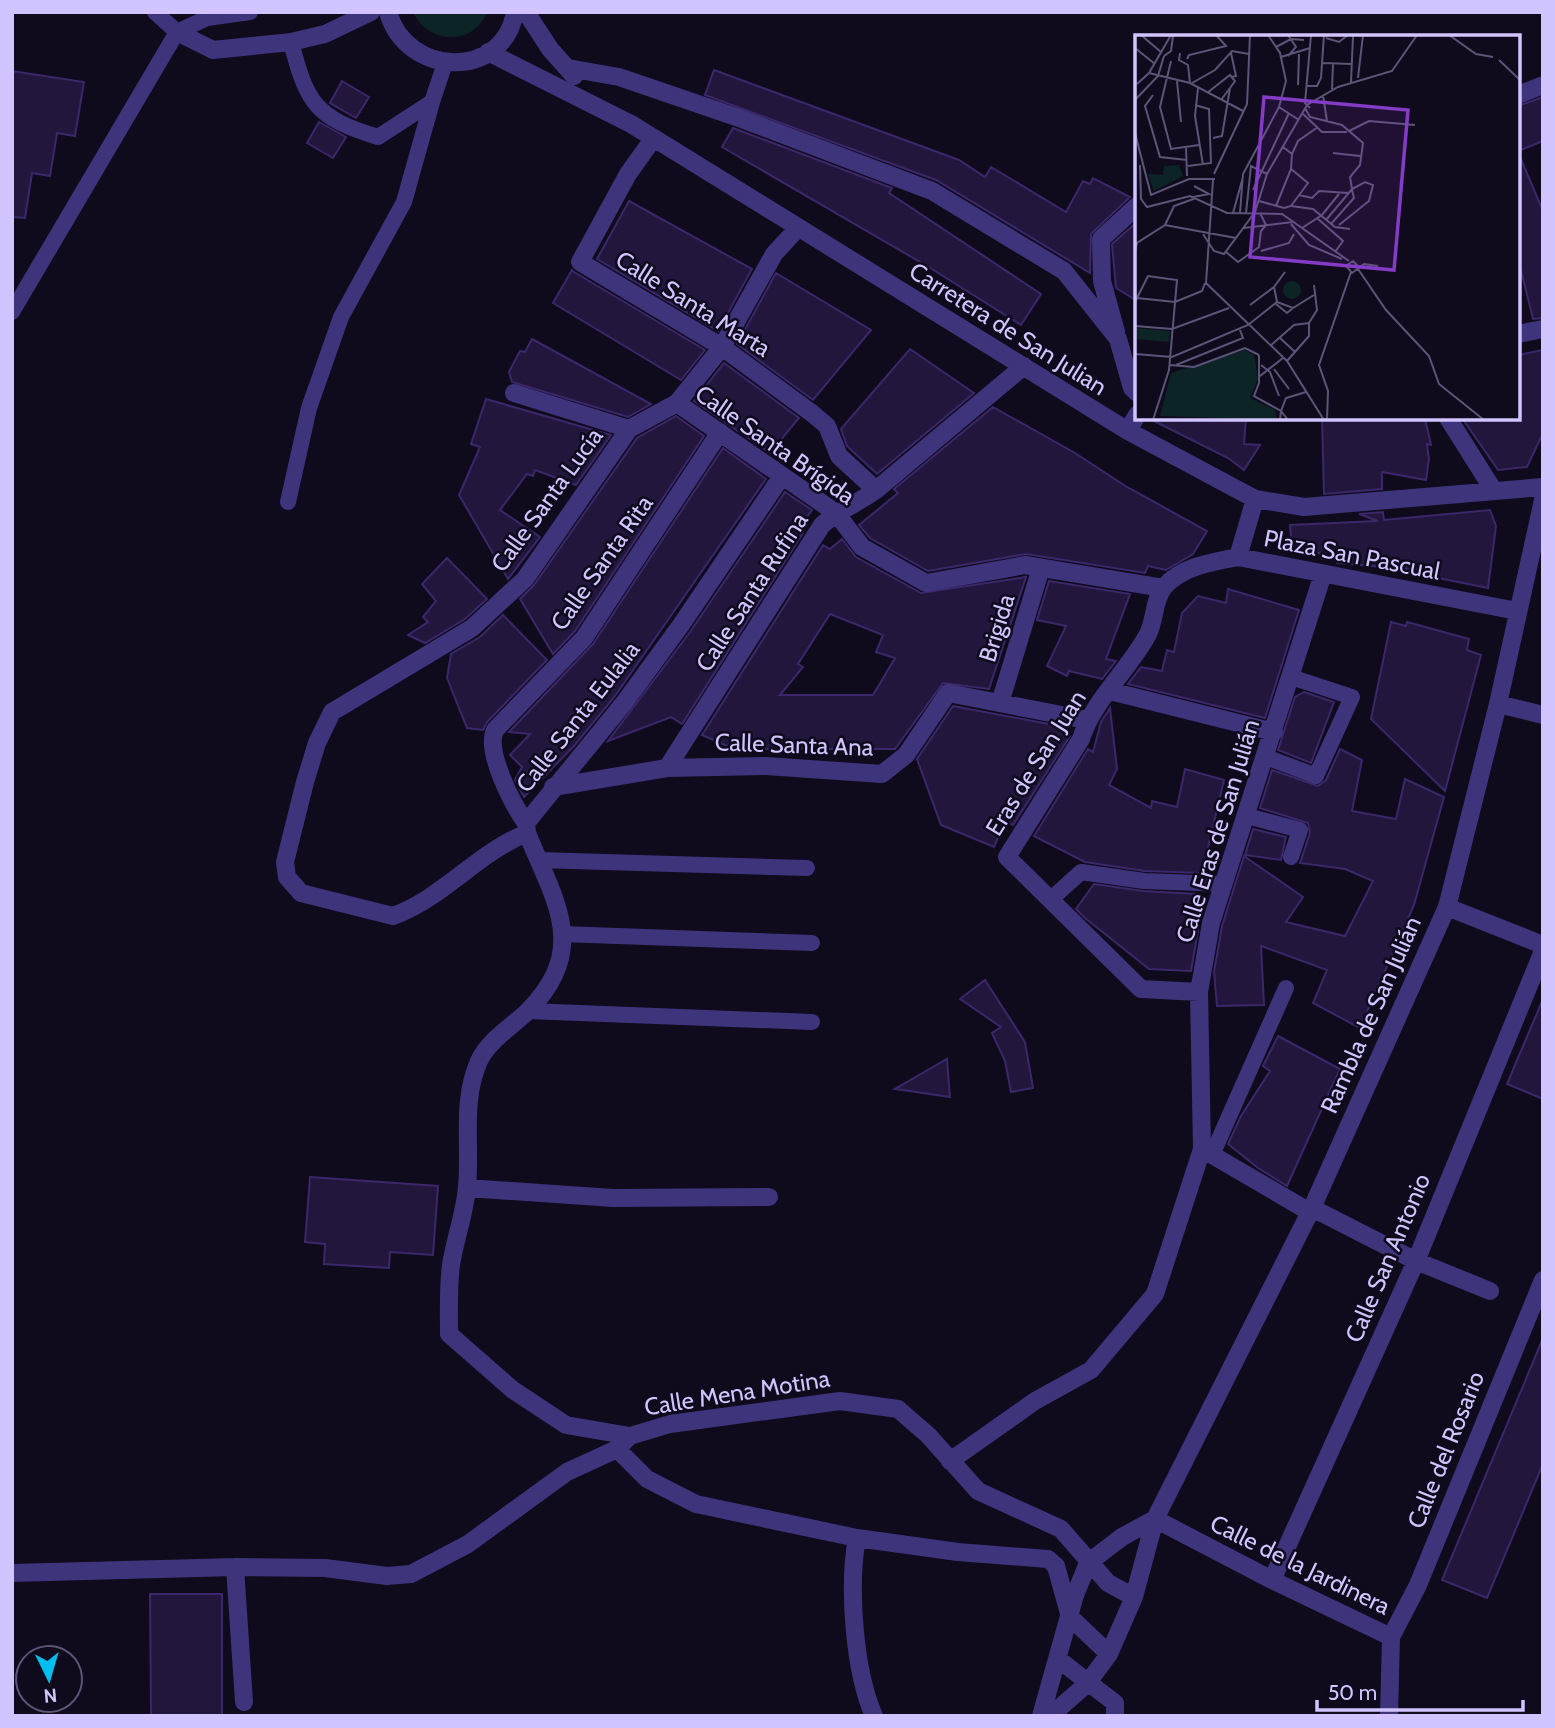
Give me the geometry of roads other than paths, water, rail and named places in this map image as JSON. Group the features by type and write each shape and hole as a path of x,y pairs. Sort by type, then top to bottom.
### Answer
{"street":[{"path":"177,32 213,50 291,42 325,34 371,12"},
{"path":"388,12 392,26 405,44 423,57 445,63 467,62 488,52 503,38 515,12"},
{"name":"Carretera de San Julian","path":"526,12 568,68 602,107"},
{"name":"Carretera de San Julian","path":"488,52 602,107 1024,366 1133,423 1255,499 1304,507 1543,487"},
{"path":"568,68 619,78 668,94 932,191 1064,271 1118,339"},
{"path":"1520,94 1543,85"},
{"name":"Calle Santa Marta","path":"653,139 628,174 580,262 722,346 827,426 839,456 876,490"},
{"path":"1135,208 1101,239 1102,281 1135,391"},
{"path":"677,403 722,346 774,254 798,228"},
{"path":"1520,334 1543,329"},
{"name":"Calle Santa Rufina","path":"667,768 822,525 836,513 853,506 876,490 1024,366"},
{"path":"514,393 629,429"},
{"name":"Calle Santa Brígida","path":"629,429 677,403 836,513 862,547 926,583 1025,565 1163,588"},
{"path":"1449,420 1494,491"},
{"name":"Calle Santa Lucía","path":"287,877 285,862 305,782 317,743 332,712 472,628 525,579 629,429"},
{"name":"Calle Santa Rita","path":"526,828 507,793 492,740 495,730 584,638 720,432"},
{"name":"Calle Santa Eulalia","path":"287,877 301,893 393,916 429,897 526,828 554,787 624,703 681,625 782,476"},
{"name":"Plaza San Pascual","path":"1255,499 1238,557 1517,611"},
{"name":"Rambla de San Julián","path":"1050,1716 1087,1684 1109,1654 1134,1597 1155,1519 1310,1210 1447,907 1498,704 1543,500"},
{"path":"1163,588 1198,565 1238,557"},
{"name":"Brigida","path":"1000,703 1041,568"},
{"name":"Calle Eras de San Julián","path":"950,1461 1035,1402 1091,1370 1155,1294 1207,1152 1199,992 1212,923 1323,574"},
{"name":"Eras de San Juan","path":"1163,588 1150,632 1087,720 1081,739 1007,857 1141,989 1199,992"},
{"path":"1110,691 1274,732"},
{"name":"Calle Santa Ana","path":"667,768 766,766 882,774 906,755 948,693 1087,720"},
{"path":"1498,704 1543,715"},
{"path":"554,787 667,768"},
{"path":"526,828 558,907 562,934 561,960 553,982 528,1011 489,1046 480,1060 468,1099 467,1188 450,1266 449,1334 513,1390 566,1425 623,1442 647,1479 696,1504 857,1538 958,1552 1048,1559 1056,1566 1070,1617 1109,1654"},
{"path":"1447,907 1543,945"},
{"name":"Calle San Antonio","path":"1272,1580 1416,1261 1543,951"},
{"path":"1207,1152 1310,1210 1416,1261 1490,1292"},
{"path":"467,1188 613,1198 769,1197"},
{"name":"Calle del Rosario","path":"1391,1637 1418,1585 1543,1280"},
{"name":"Calle Mena Motina","path":"12,1573 235,1567 325,1568 387,1576 411,1574 468,1544 567,1472 623,1442 670,1424 840,1401 898,1409 928,1435 978,1492 1060,1529 1108,1583 1134,1597"},
{"path":"1041,1716 1088,1563 1122,1536 1155,1519"},
{"name":"Calle de la Jardinera","path":"1155,1519 1272,1580 1391,1637 1390,1716"},
{"path":"857,1538 851,1589 859,1656 874,1716"},
{"path":"235,1567 244,1702"},
{"path":"1058,1659 1115,1703 1115,1716"}],"lane":[{"path":"155,12 177,32"},
{"path":"12,312 177,32 206,18 250,12"},
{"path":"291,42 303,88 323,114 350,129 378,137 432,102"},
{"path":"288,502 309,408 341,317 404,202 445,63"},
{"path":"1266,757 1316,776 1352,697 1291,677"},
{"path":"1247,816 1300,830 1291,857"},
{"path":"538,860 807,869"},
{"path":"1051,900 1081,872 1144,881 1224,884"},
{"path":"562,934 812,943"},
{"path":"1207,1152 1286,988"},
{"path":"528,1011 812,1022"}]}
